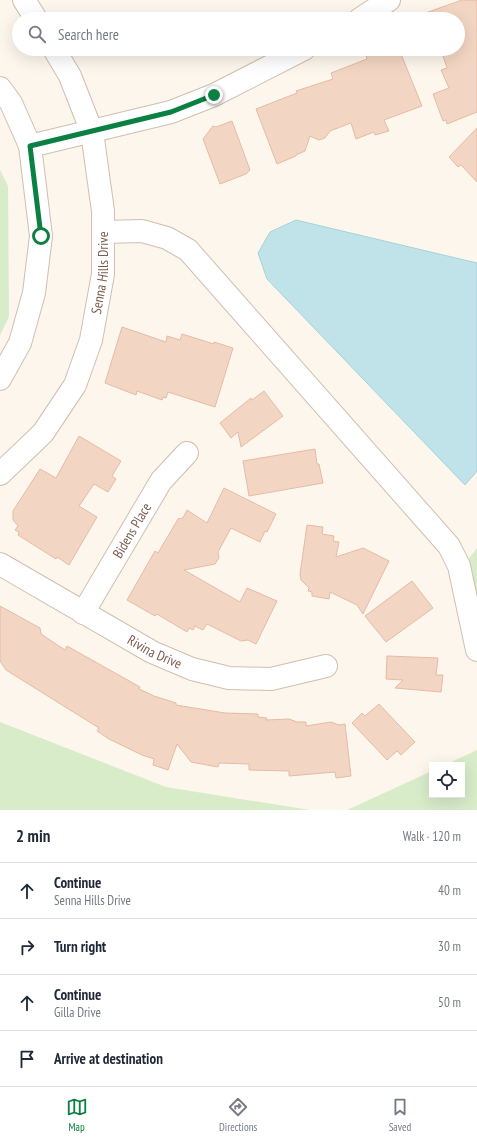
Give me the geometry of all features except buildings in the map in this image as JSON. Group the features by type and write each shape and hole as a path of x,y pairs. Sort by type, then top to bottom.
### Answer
{"street":[{"path":"24,0 32,12"},
{"path":"371,12 389,0"},
{"name":"Senna Hills Drive","path":"0,474 43,433 75,384 93,332 103,274 103,211 92,132 70,76 58,56"},
{"path":"30,146 171,112 214,95 290,56"},
{"path":"0,88 11,103 30,146 41,236 34,293 20,343 0,378"},
{"path":"103,232 142,231 167,238 188,250 449,546 459,566 477,650"},
{"name":"Bidens Place","path":"83,613 161,481 187,453"},
{"name":"Rivina Drive","path":"0,564 152,652 192,669 229,678 271,679 326,666"}],"green space":[{"path":"0,170 8,186 9,317 0,335"},
{"path":"477,548 477,649 466,562"},
{"path":"0,722 166,787 310,810 0,810"},
{"path":"477,750 477,810 347,810 429,772 429,798 465,798 465,762 451,762"}],"water":[{"path":"296,220 477,263 477,471 465,485 267,279 258,253 270,232"}],"route":[{"path":"41,236 30,146 171,112 214,95"}]}
